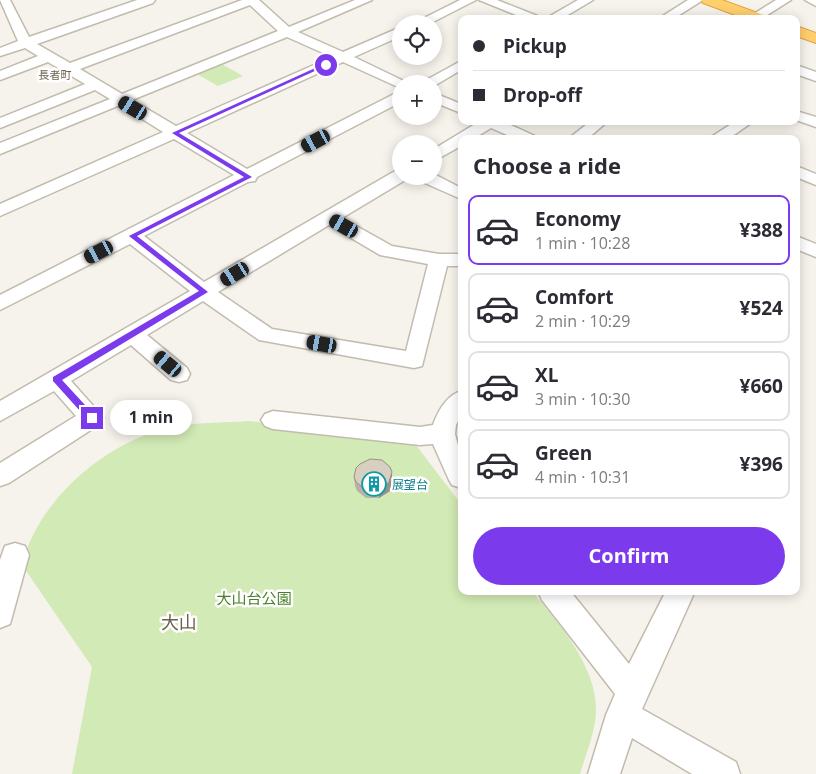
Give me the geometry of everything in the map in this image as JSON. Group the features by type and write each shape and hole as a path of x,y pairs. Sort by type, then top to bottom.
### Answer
{"highway":[{"path":"708,0 748,15"},
{"path":"800,32 816,38"}],"street":[{"path":"4,0 7,22 25,42 248,177"},
{"path":"0,52 149,0"},
{"path":"67,69 253,0 287,32 392,79"},
{"path":"0,149 366,0"},
{"path":"438,15 470,0"},
{"path":"485,0 528,15"},
{"path":"559,15 587,0"},
{"path":"671,15 697,0"},
{"path":"761,15 785,0"},
{"path":"811,0 816,2"},
{"path":"0,211 392,35"},
{"path":"0,87 7,84 0,77 47,57"},
{"path":"442,75 458,67"},
{"path":"800,71 816,77"},
{"path":"0,123 96,85"},
{"path":"0,303 248,177 392,101"},
{"path":"442,101 458,108"},
{"path":"800,116 816,122"},
{"path":"468,135 484,125"},
{"path":"499,125 520,135"},
{"path":"582,135 595,125"},
{"path":"726,135 741,125"},
{"path":"0,128 19,141"},
{"path":"442,151 458,141"},
{"path":"800,173 816,180"},
{"path":"0,412 392,180"},
{"path":"442,185 458,193"},
{"path":"329,218 387,251 439,260 458,260"},
{"path":"132,236 204,292 266,335 414,360 439,260"},
{"path":"800,244 816,252"},
{"path":"132,334 179,374"},
{"path":"0,476 92,418 56,379"},
{"path":"458,404 450,415 442,433 453,467 458,474"},
{"path":"273,420 420,436 442,433"},
{"path":"2,602 15,555"},
{"path":"555,595 627,703 724,774"},
{"path":"604,774 627,703 679,595"}],"green space":[{"path":"220,63 243,76 218,86 195,73"},
{"name":"大山台公園","path":"248,421 393,436 412,440 458,500 458,595 535,595 567,635 586,668 593,686 596,703 595,722 580,774 72,774 92,667 22,565 30,541 43,518 59,496 100,459 123,445 148,434 181,425"}],"building":[{"path":"370,459 382,460 390,467 392,472 389,482 379,490 366,490 356,482 354,477 356,468"}],"place":[{"name":"展望台","path":"374,484"}],"district":[{"name":"長者町","path":"55,74"},
{"name":"大山","path":"179,622"}],"route":[{"path":"92,418 56,379 204,292 132,236 248,177 175,133 326,65"}]}
